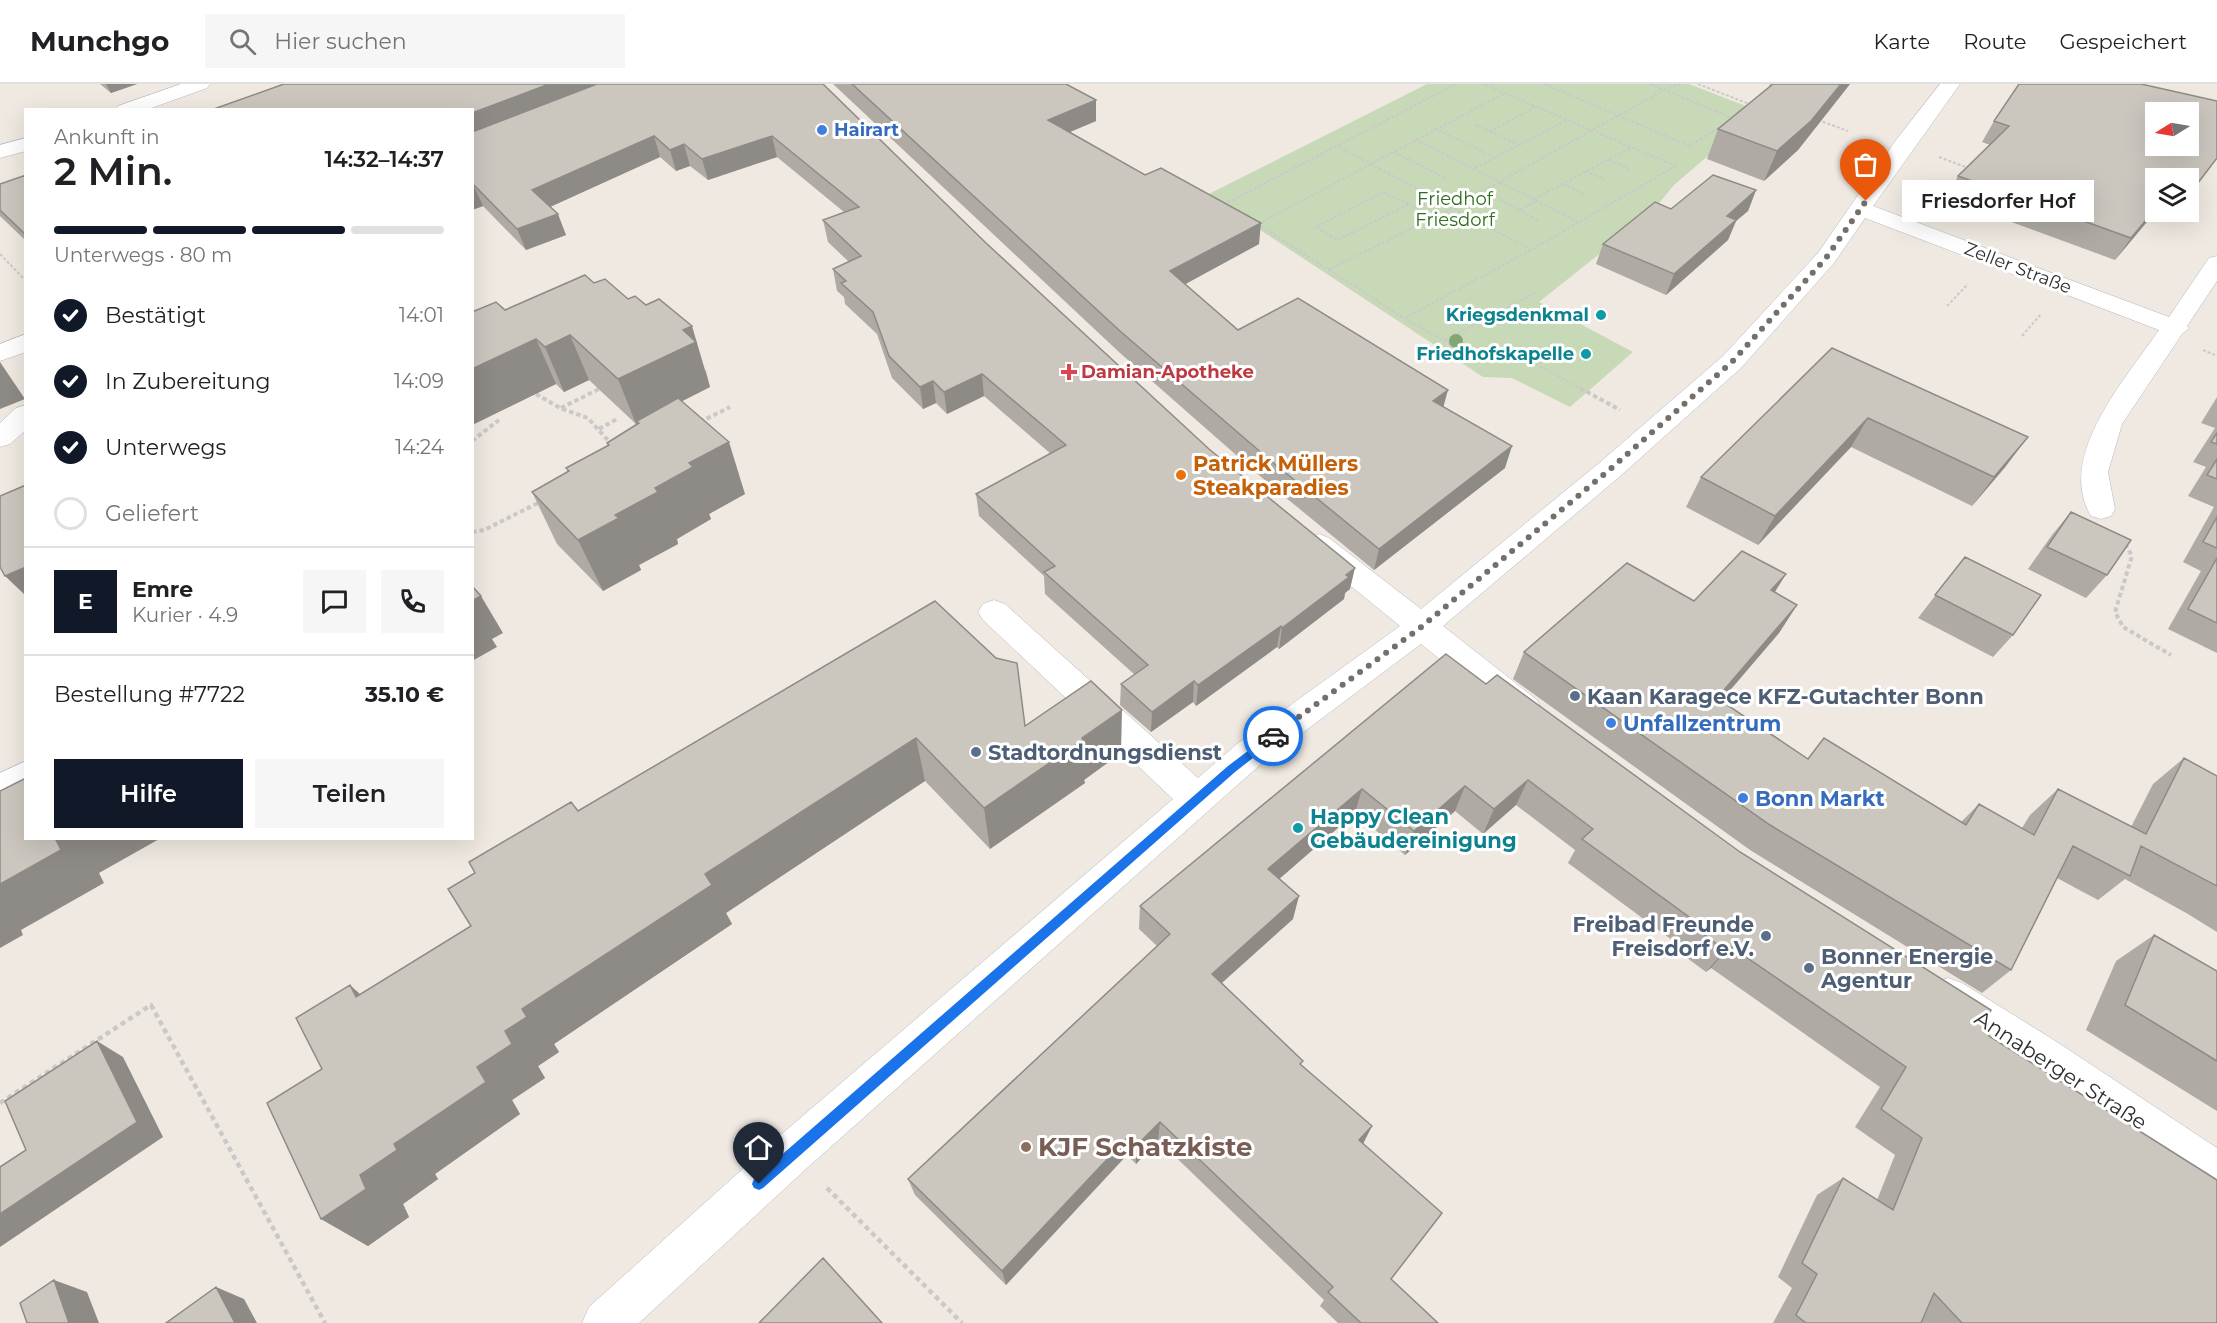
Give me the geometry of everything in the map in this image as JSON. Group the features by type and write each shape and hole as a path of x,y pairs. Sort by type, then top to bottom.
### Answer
{"street":[{"path":"131,108 200,84"},
{"path":"605,1323 792,1153 1249,754 1420,628 1732,362 1826,258 1904,145 1950,84"},
{"path":"0,152 24,145"},
{"name":"Zeller Straße","path":"1861,209 2176,328"},
{"path":"2101,509 2094,472 2109,424 2176,328 2217,263"},
{"path":"0,353 24,343"},
{"path":"0,438 24,416"},
{"path":"1298,527 1420,628 1553,730"},
{"path":"994,612 1197,799"},
{"path":"0,790 24,776"},
{"name":"Annaberger Straße","path":"1917,977 2043,1056 2217,1173"}],"path":[{"path":"1231,210 1222,206 1456,84"},
{"path":"1404,318 1531,250 1676,166 1483,84"},
{"path":"1544,84 1689,146 1735,119 1650,84"},
{"path":"1553,88 1560,84"},
{"path":"1328,270 1453,207 1664,90 1680,84"},
{"path":"1698,84 1757,107"},
{"path":"1258,225 1434,128 1506,93"},
{"path":"1489,132 1536,106"},
{"path":"1475,168 1569,119"},
{"path":"1817,120 1848,130"},
{"path":"1476,125 1519,145"},
{"path":"1434,128 1495,158"},
{"path":"1415,139 1500,180 1578,222"},
{"path":"1904,145 1980,172"},
{"path":"1338,146 1531,250"},
{"path":"1534,199 1631,147"},
{"path":"1393,151 1447,179"},
{"path":"1608,159 1630,169"},
{"path":"1585,171 1605,180"},
{"path":"1562,184 1584,194"},
{"path":"1409,204 1338,240 1316,227 1383,192 1409,204 1417,208 1438,199"},
{"path":"1500,200 1539,221"},
{"path":"1519,210 1538,201"},
{"path":"1249,220 1404,318 1465,353 1508,348 1656,429"},
{"path":"0,254 24,278"},
{"path":"1444,340 1535,293"},
{"path":"560,408 598,389"},
{"path":"536,394 560,408 588,417 617,451"},
{"path":"691,426 729,407"},
{"path":"474,439 499,420"},
{"path":"599,429 617,420"},
{"path":"474,532 484,530 548,497"},
{"path":"2101,509 2133,556 2115,612 2118,621 2123,627 2171,655"},
{"path":"0,1103 151,1005 325,1323"},
{"path":"792,1153 962,1323"}],"green space":[{"name":"Friedhof Friesdorf","path":"1427,84 1689,84 1769,115 1710,154 1674,185 1651,213 1539,302 1633,352 1570,407 1512,378 1483,377 1251,224 1187,205"}],"building":[{"path":"284,84 549,84 474,112 474,108 217,108"},
{"path":"597,84 823,84 986,243 1209,449 1355,568 1346,575 1349,577 1282,628 1281,626 1198,685 1194,681 1152,712 1121,684 1148,665 1044,572 1055,566 976,494 1066,445 982,374 944,392 933,381 920,387 889,356 873,312 841,283 846,281 833,269 861,256 823,220 859,207 772,136 702,159 684,144 670,150 654,136 532,190 558,214 517,229 474,185 474,131"},
{"path":"852,84 1066,84 1096,100 1048,120 1145,175 1161,168 1261,223 1170,271 1238,330 1298,298 1448,390 1433,401 1512,446 1379,549 1271,461 1120,331"},
{"path":"1773,84 1841,84 1811,121 1777,151 1718,129"},
{"path":"2019,84 2141,84 2217,101 2217,158 2199,181 2199,168 2145,168 2145,221 2131,238 1958,176 2009,126 1994,121"},
{"path":"1713,175 1756,190 1727,216 1736,220 1674,274 1603,244 1655,202 1671,209"},
{"path":"24,176 24,233 0,210 0,184"},
{"path":"585,275 594,283 605,279 628,299 635,296 646,305 659,299 692,326 683,330 696,342 618,379 570,335 545,347 536,339 474,368 474,311 496,302 505,310"},
{"path":"1832,348 2028,437 1994,477 1868,418 1775,516 1701,477"},
{"path":"678,398 729,442 689,463 693,467 655,488 658,492 615,515 619,518 578,540 532,492 569,471 566,468 609,445 607,443 639,423 637,421"},
{"path":"2217,433 2217,444 2211,442"},
{"path":"2217,459 2217,479 2207,475"},
{"path":"24,486 24,568 5,576 0,567 0,496"},
{"path":"2071,512 2131,540 2107,575 2047,547"},
{"path":"2217,517 2217,548 2203,542"},
{"path":"1742,551 1786,574 1771,590 1797,605 1717,698 1808,759 1824,738 1966,825 1979,804 2034,835 2058,789 2146,834 2184,758 2217,776 2217,886 2141,846 2130,876 2073,846 2011,970 1770,825 1524,652 1627,563 1694,601"},
{"path":"1965,557 2041,595 2013,635 1935,595"},
{"path":"2217,558 2217,623 2188,609"},
{"path":"474,588 481,596 474,600"},
{"path":"935,601 996,658 1017,663 1025,726 1091,681 1122,710 1082,738 1083,740 984,808 916,738 705,874 712,885 522,1009 527,1017 505,1031 512,1044 477,1067 486,1082 394,1144 397,1150 360,1175 366,1189 321,1219 267,1103 322,1069 296,1018 350,985 356,997 471,926 448,889 475,873 469,862 571,802 578,811"},
{"path":"1446,654 1486,684 1497,675 1740,852 1991,1010 1982,1029 1990,1034 1989,1036 2217,1180 2217,1323 1962,1323 1934,1293 1921,1323 1806,1323 1796,1315 1817,1274 1802,1263 1843,1178 1893,1210 1922,1138 1881,1109 1906,1067 1730,946 1725,950 1686,921 1689,917 1582,839 1593,829 1528,780 1494,809 1465,786 1414,831 1362,789 1268,869 1299,896 1212,974 1303,1061 1300,1064 1372,1126 1359,1140 1442,1213 1391,1279 1438,1323 1361,1323 1328,1292 1333,1287 1160,1122 1136,1146 1128,1137 1002,1271 908,1179 1170,934 1140,906"},
{"path":"24,779 24,840 56,840 61,850 0,884 0,791"},
{"path":"2154,935 2217,971 2217,1061 2125,1005"},
{"path":"97,1041 137,1122 0,1214 0,1167 26,1150 5,1101"},
{"path":"823,1258 882,1323 759,1323"},
{"path":"54,1280 69,1323 27,1323 20,1303"},
{"path":"216,1287 235,1323 166,1323"}],"way so far":[{"path":"1273,736 1420,628 1608,471 1732,362 1826,258 1866,201"}],"place":[{"name":"Hairart","path":"822,130"},
{"name":"Friesdorfer Hof","path":"1866,201"},
{"name":"Kriegsdenkmal","path":"1601,315"},
{"name":"Friedhofskapelle","path":"1586,354"},
{"name":"Damian-Apotheke","path":"1069,372"},
{"name":"Patrick Müllers Steakparadies","path":"1181,475"},
{"name":"Kaan Karagece KFZ-Gutachter Bonn","path":"1575,696"},
{"name":"Unfallzentrum","path":"1611,723"},
{"name":"Stadtordnungsdienst","path":"976,752"},
{"name":"Bonn Markt","path":"1743,798"},
{"name":"Happy Clean Gebäudereinigung","path":"1298,828"},
{"name":"Freibad Freunde Freisdorf e.V.","path":"1766,936"},
{"name":"Bonner Energie Agentur","path":"1809,968"},
{"name":"KJF Schatzkiste","path":"1026,1147"}],"route":[{"path":"759,1184 1249,754 1273,736"}]}
